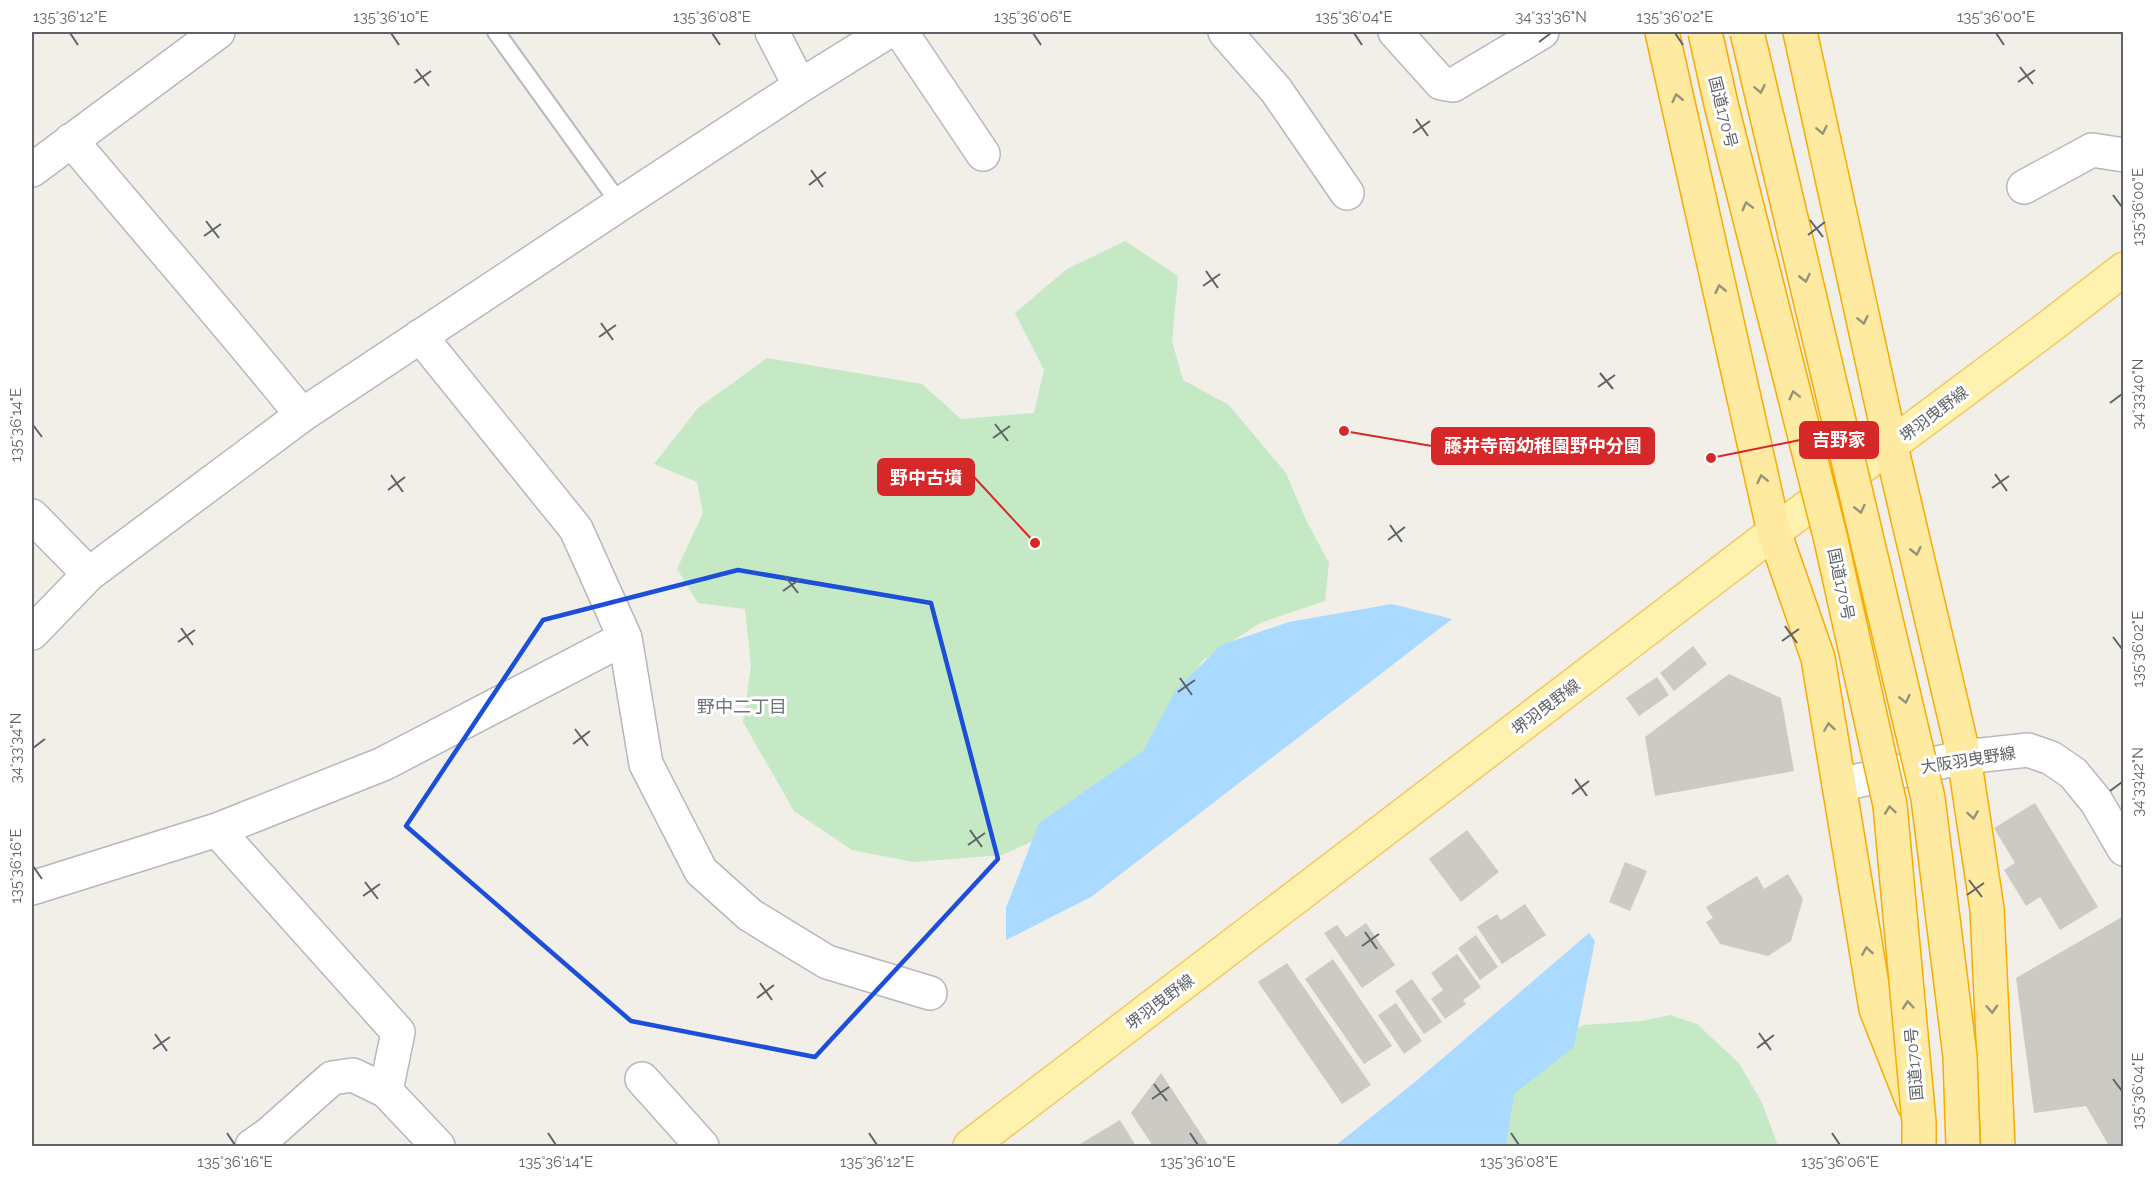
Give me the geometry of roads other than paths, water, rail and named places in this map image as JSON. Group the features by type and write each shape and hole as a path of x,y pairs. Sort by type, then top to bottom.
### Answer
{"highway":[{"path":"1662,32 1774,532 1818,658 1876,1009 1928,1146"},
{"name":"国道170号","path":"1705,32 1721,104 1831,540 1890,805 1919,1122 1919,1146"},
{"path":"1747,32 1928,798 1960,1056 1963,1146"},
{"path":"1800,32 1891,446 1964,757 1987,909 1998,1146"}],"main road":[{"name":"堺羽曳野線","path":"970,1146 1774,532 2124,269"}],"street":[{"path":"32,170 218,32"},
{"path":"772,32 800,86"},
{"path":"32,633 89,574 302,415 800,86 887,32"},
{"path":"901,32 984,154"},
{"path":"1225,32 1275,90 1347,193"},
{"path":"1395,32 1441,83 1454,85 1542,32"},
{"path":"71,141 302,415"},
{"path":"2024,187 2092,150 2124,154"},
{"path":"420,336 576,529 625,638 646,764 701,871 750,915 827,962 930,993"},
{"path":"32,516 89,574"},
{"path":"32,888 217,830 383,764 625,638"},
{"name":"大阪羽曳野線","path":"1839,785 1964,757 2028,750 2051,758 2073,773 2096,801 2124,849"},
{"path":"217,830 399,1032 386,1091"},
{"path":"252,1146 269,1134 332,1078 353,1075 386,1091 438,1146"},
{"path":"642,1079 702,1146"}],"lane":[{"path":"496,32 620,204"}],"water":[{"path":"1392,604 1452,619 1091,897 1006,940 1006,908 1039,823 1143,751 1176,690 1221,645 1289,622"},
{"path":"1589,933 1595,941 1574,1047 1514,1094 1506,1146 1335,1146 1415,1082"}],"place":[{"name":"藤井寺南幼稚園野中分園","path":"1344,431"},
{"name":"吉野家","path":"1711,458"},
{"name":"野中古墳","path":"1035,543"}],"district":[{"name":"野中二丁目","path":"742,706"}]}
